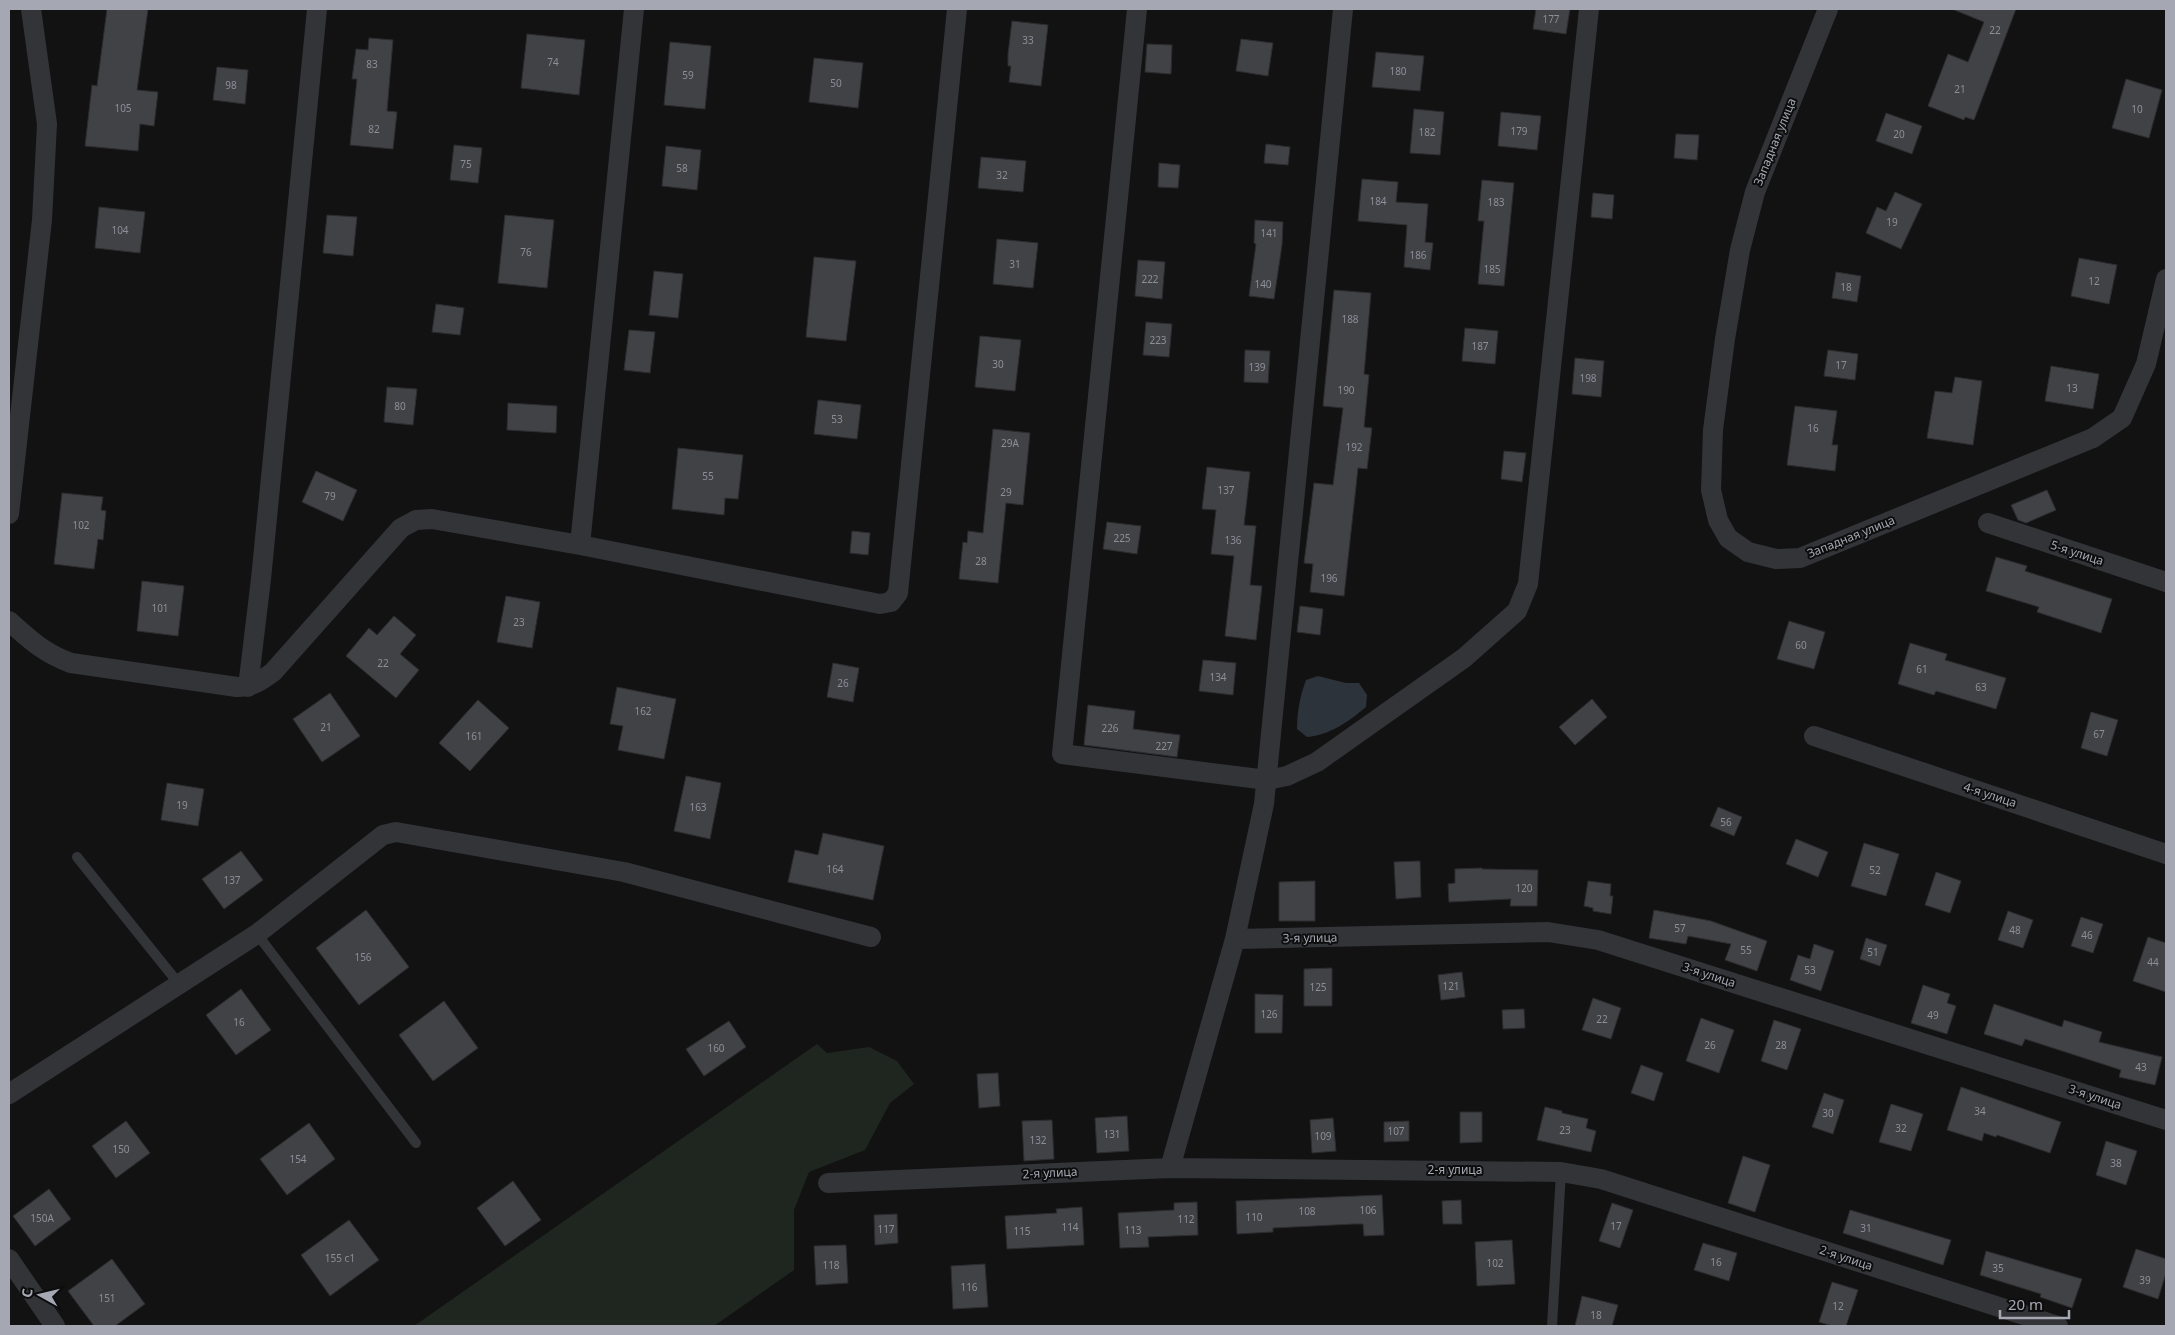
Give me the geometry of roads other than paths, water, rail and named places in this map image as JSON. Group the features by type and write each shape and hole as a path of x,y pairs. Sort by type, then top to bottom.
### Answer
{"street":[{"path":"9,514 42,220 47,124 31,9"},
{"path":"248,687 262,569 317,9"},
{"path":"580,545 634,9"},
{"path":"9,621 36,646 53,656 71,663 237,688 248,687 273,672 401,528 416,520 432,519 580,545 880,604 891,602 898,593 957,9"},
{"path":"1137,9 1062,754 1267,780 1287,776 1317,762 1464,658 1517,611 1528,584 1590,9"},
{"path":"1170,1168 1235,939 1264,804 1343,9"},
{"name":"Западная улица","path":"1828,9 1755,192 1740,250 1725,339 1713,430 1711,490 1718,520 1728,538 1748,552 1776,559 1800,558 2093,438 2122,418 2146,364 2166,279"},
{"name":"5-я улица","path":"1988,523 2166,582"},
{"name":"4-я улица","path":"1814,736 2166,854"},
{"path":"9,1094 257,934 383,835 396,832 624,872 871,937"},
{"name":"3-я улица","path":"1235,939 1548,932 1598,940 2166,1120"},
{"name":"2-я улица","path":"828,1183 1170,1168 1561,1172 1601,1179 2058,1326"},
{"path":"9,1259 55,1326"}],"lane":[{"path":"77,857 179,984"},
{"path":"257,934 416,1143"},
{"path":"1552,1326 1561,1172"}]}
